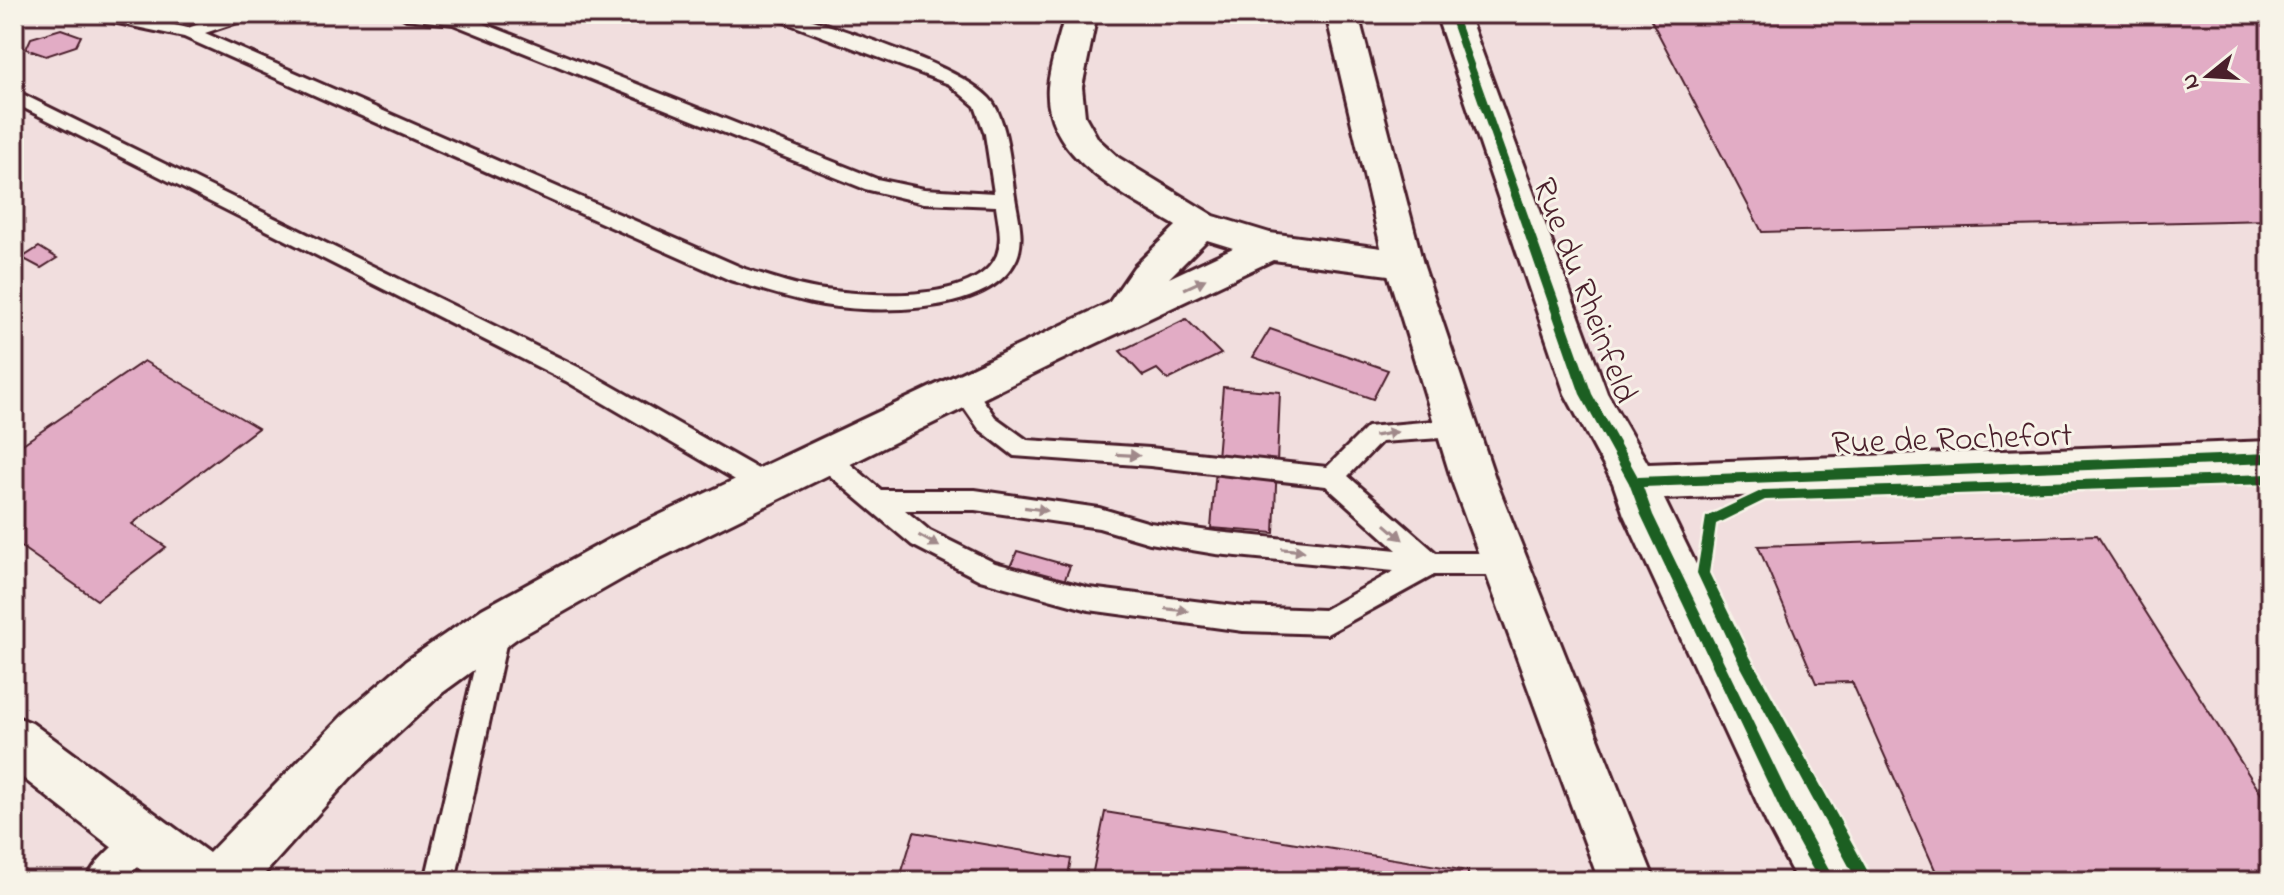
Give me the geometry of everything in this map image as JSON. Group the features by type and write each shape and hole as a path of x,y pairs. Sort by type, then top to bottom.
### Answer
{"street":[{"path":"1081,14 1065,87 1068,116 1084,145 1106,166 1201,225 1268,246 1404,264"},
{"path":"1342,14 1404,264 1456,428 1627,881"},
{"name":"Rue du Rheinfeld","path":"1452,14 1586,394 1635,482 1647,515 1787,808 1827,881"},
{"path":"1123,314 1138,284 1160,260 1201,225"},
{"path":"221,881 318,775 398,698 497,625 599,567 765,485 1123,314 1236,264 1268,246"},
{"name":"Rue de Rochefort","path":"1635,482 2270,458"},
{"path":"14,740 200,881"}],"lane":[{"path":"100,14 189,33 738,275 815,296 900,302 938,299 982,284 1006,260 1011,238 995,134 983,103 955,80 780,14"},
{"path":"189,33 244,14"},
{"path":"406,14 457,16 872,184 924,196 1006,200"},
{"path":"14,96 574,375 765,485"},
{"path":"964,390 987,423 1022,449 1150,457 1332,477 1430,564"},
{"path":"1332,477 1375,433 1456,428"},
{"path":"825,457 921,538 989,572 1089,599 1243,619 1327,622 1430,564"},
{"path":"875,500 975,500 1099,518 1150,533 1203,541 1430,564 1505,564"},
{"path":"440,881 497,625"},
{"path":"101,881 145,840"}],"shaded area":[{"path":"14,14 2270,14 2270,881 14,881"}],"building":[{"path":"1648,14 2270,14 2270,220 1762,232"},
{"path":"61,29 81,36 76,46 46,56 26,49 31,38"},
{"path":"39,247 57,258 41,268 22,258"},
{"path":"1186,319 1221,354 1168,380 1157,369 1143,376 1120,351"},
{"path":"1270,329 1388,370 1373,399 1253,357"},
{"path":"144,361 258,428 132,524 166,547 97,600 14,542 14,450"},
{"path":"1223,387 1280,392 1274,533 1211,528"},
{"path":"2097,535 2270,808 2270,881 1940,881 1852,682 1816,683 1758,546"},
{"path":"1017,551 1070,566 1063,584 1009,569"},
{"path":"1105,812 1468,871 1468,881 1091,881"},
{"path":"914,832 1071,859 1067,881 899,881"}],"cycle path":[{"path":"1452,14 1586,394 1635,482 1647,515 1787,808 1827,881"},
{"path":"1635,482 2270,458"},
{"path":"1865,881 1745,661 1703,573 1710,521 1763,495 2270,479"}]}
